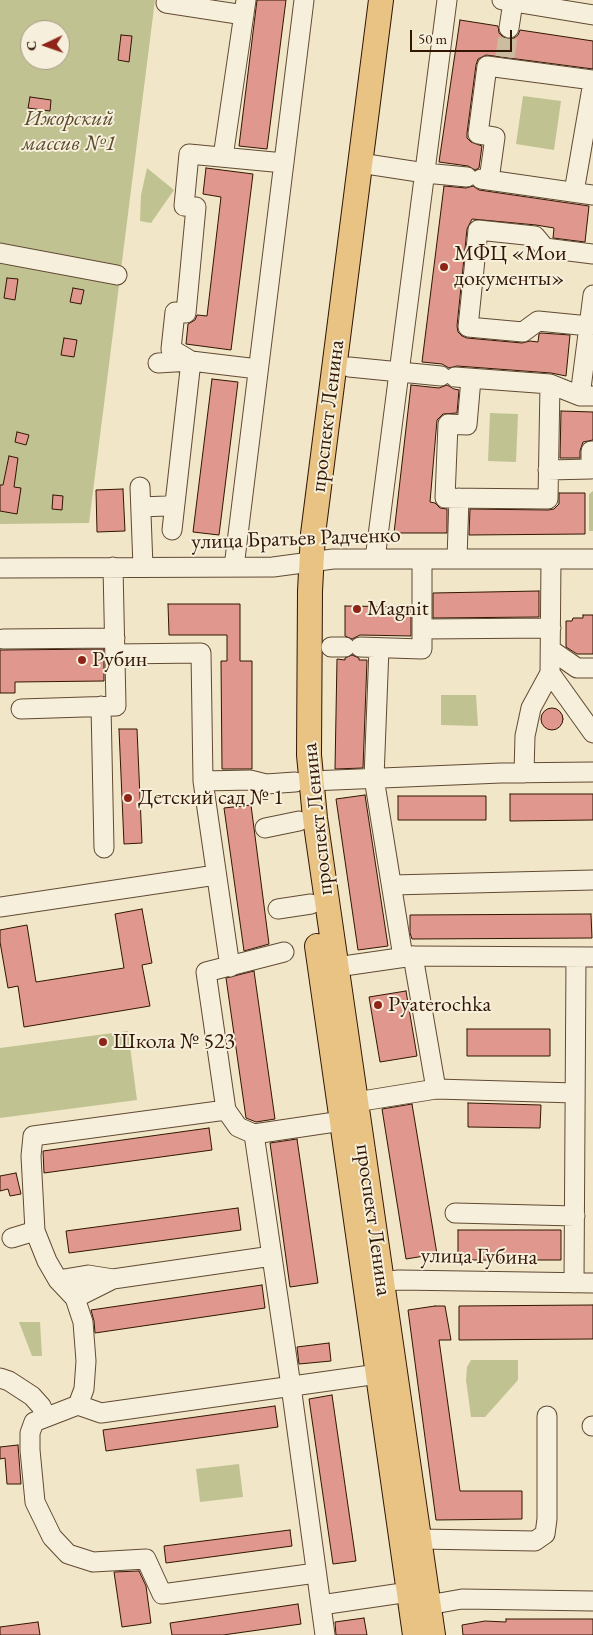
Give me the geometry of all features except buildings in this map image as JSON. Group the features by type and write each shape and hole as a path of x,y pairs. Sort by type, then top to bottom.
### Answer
{"main road":[{"name":"проспект Ленина","path":"367,0 298,534 304,563 309,755 303,781 299,822 311,904 328,968 356,1102 373,1282 378,1374 415,1635"},
{"name":"проспект Ленина","path":"304,563 313,534 381,0"},
{"name":"проспект Ленина","path":"303,781 328,968 342,1121 419,1539 433,1635"}],"street":[{"path":"234,567 304,0"},
{"path":"375,559 447,0"},
{"path":"509,28 508,1 571,6 593,15"},
{"path":"166,3 245,7 223,157"},
{"path":"479,178 495,136 478,134 487,66 504,63 593,87 574,192"},
{"path":"191,361 171,349 175,312 186,314 196,207 184,206 189,154 284,163"},
{"path":"360,163 593,195"},
{"path":"589,326 538,321 523,332 468,327 478,230 535,236 545,248 593,254"},
{"path":"0,253 117,275"},
{"path":"349,367 399,373 550,384 587,396 589,326 593,295"},
{"path":"158,363 191,361 258,369"},
{"path":"172,530 191,361"},
{"path":"456,377 467,425 448,424 445,498 548,499 550,384"},
{"path":"548,470 591,470 591,451 593,451"},
{"path":"140,487 143,567"},
{"path":"458,559 459,498"},
{"path":"141,507 166,506"},
{"name":"улица Братьев Радченко","path":"0,568 273,567 333,559 593,559"},
{"path":"345,647 422,649 422,559"},
{"path":"524,773 525,736 531,708 550,673 551,559"},
{"path":"21,709 116,706 113,567"},
{"path":"422,629 551,628"},
{"path":"3,639 201,653 203,781 230,967"},
{"path":"379,648 374,778 392,885 436,1089"},
{"path":"551,650 577,668 593,668"},
{"path":"550,673 593,733"},
{"path":"101,706 104,848"},
{"path":"203,781 250,780 266,784 374,778 593,772"},
{"path":"265,828 299,822"},
{"path":"0,907 216,875"},
{"path":"392,885 593,880"},
{"path":"278,909 311,904"},
{"path":"284,952 206,972 226,1110 238,1127 254,1134 342,1121"},
{"path":"328,968 408,957 585,957 575,1093 574,1283"},
{"path":"356,1102 436,1089 575,1093"},
{"path":"78,1405 84,1389 86,1361 83,1322 75,1298 58,1280 35,1231 31,1156 33,1136 226,1110"},
{"path":"254,1134 325,1635"},
{"path":"455,1213 574,1216"},
{"path":"12,1238 35,1231"},
{"path":"58,1280 88,1276 113,1279 272,1256"},
{"path":"75,1298 113,1279"},
{"name":"улица Губина","path":"373,1282 399,1280 593,1283"},
{"path":"316,1573 162,1594 146,1559 93,1562 68,1554 52,1536 35,1502 30,1433 34,1422 78,1405 101,1413 378,1374"},
{"path":"0,1378 9,1381 32,1396 46,1417"},
{"path":"419,1539 535,1541 545,1534 547,1519 547,1416"},
{"path":"321,1605 409,1592"},
{"path":"428,1605 462,1599 593,1601"}],"green space":[{"name":"Ижорский массив №1","path":"0,0 155,0 89,523 0,524"},
{"path":"523,96 561,101 554,150 516,144"},
{"path":"147,168 174,190 151,223 140,221 141,195"},
{"path":"490,413 518,414 516,462 488,461"},
{"path":"593,491 593,531 589,531 589,494"},
{"path":"441,695 476,695 478,726 441,725"},
{"path":"128,1031 137,1100 0,1118 0,1048"},
{"path":"19,1322 40,1322 42,1356 32,1356"},
{"path":"471,1360 518,1360 518,1380 485,1417 471,1417 466,1380 467,1367"},
{"path":"239,1464 243,1497 200,1502 196,1469"}],"tunnel":[{"path":"505,57 509,28"}],"place":[{"name":"МФЦ «Мои документы»","path":"444,267"},
{"name":"Magnit","path":"357,609"},
{"name":"Рубин","path":"82,660"},
{"name":"Детский сад № 1","path":"128,798"},
{"name":"Pyaterochka","path":"378,1005"},
{"name":"Школа № 523","path":"103,1042"}]}
